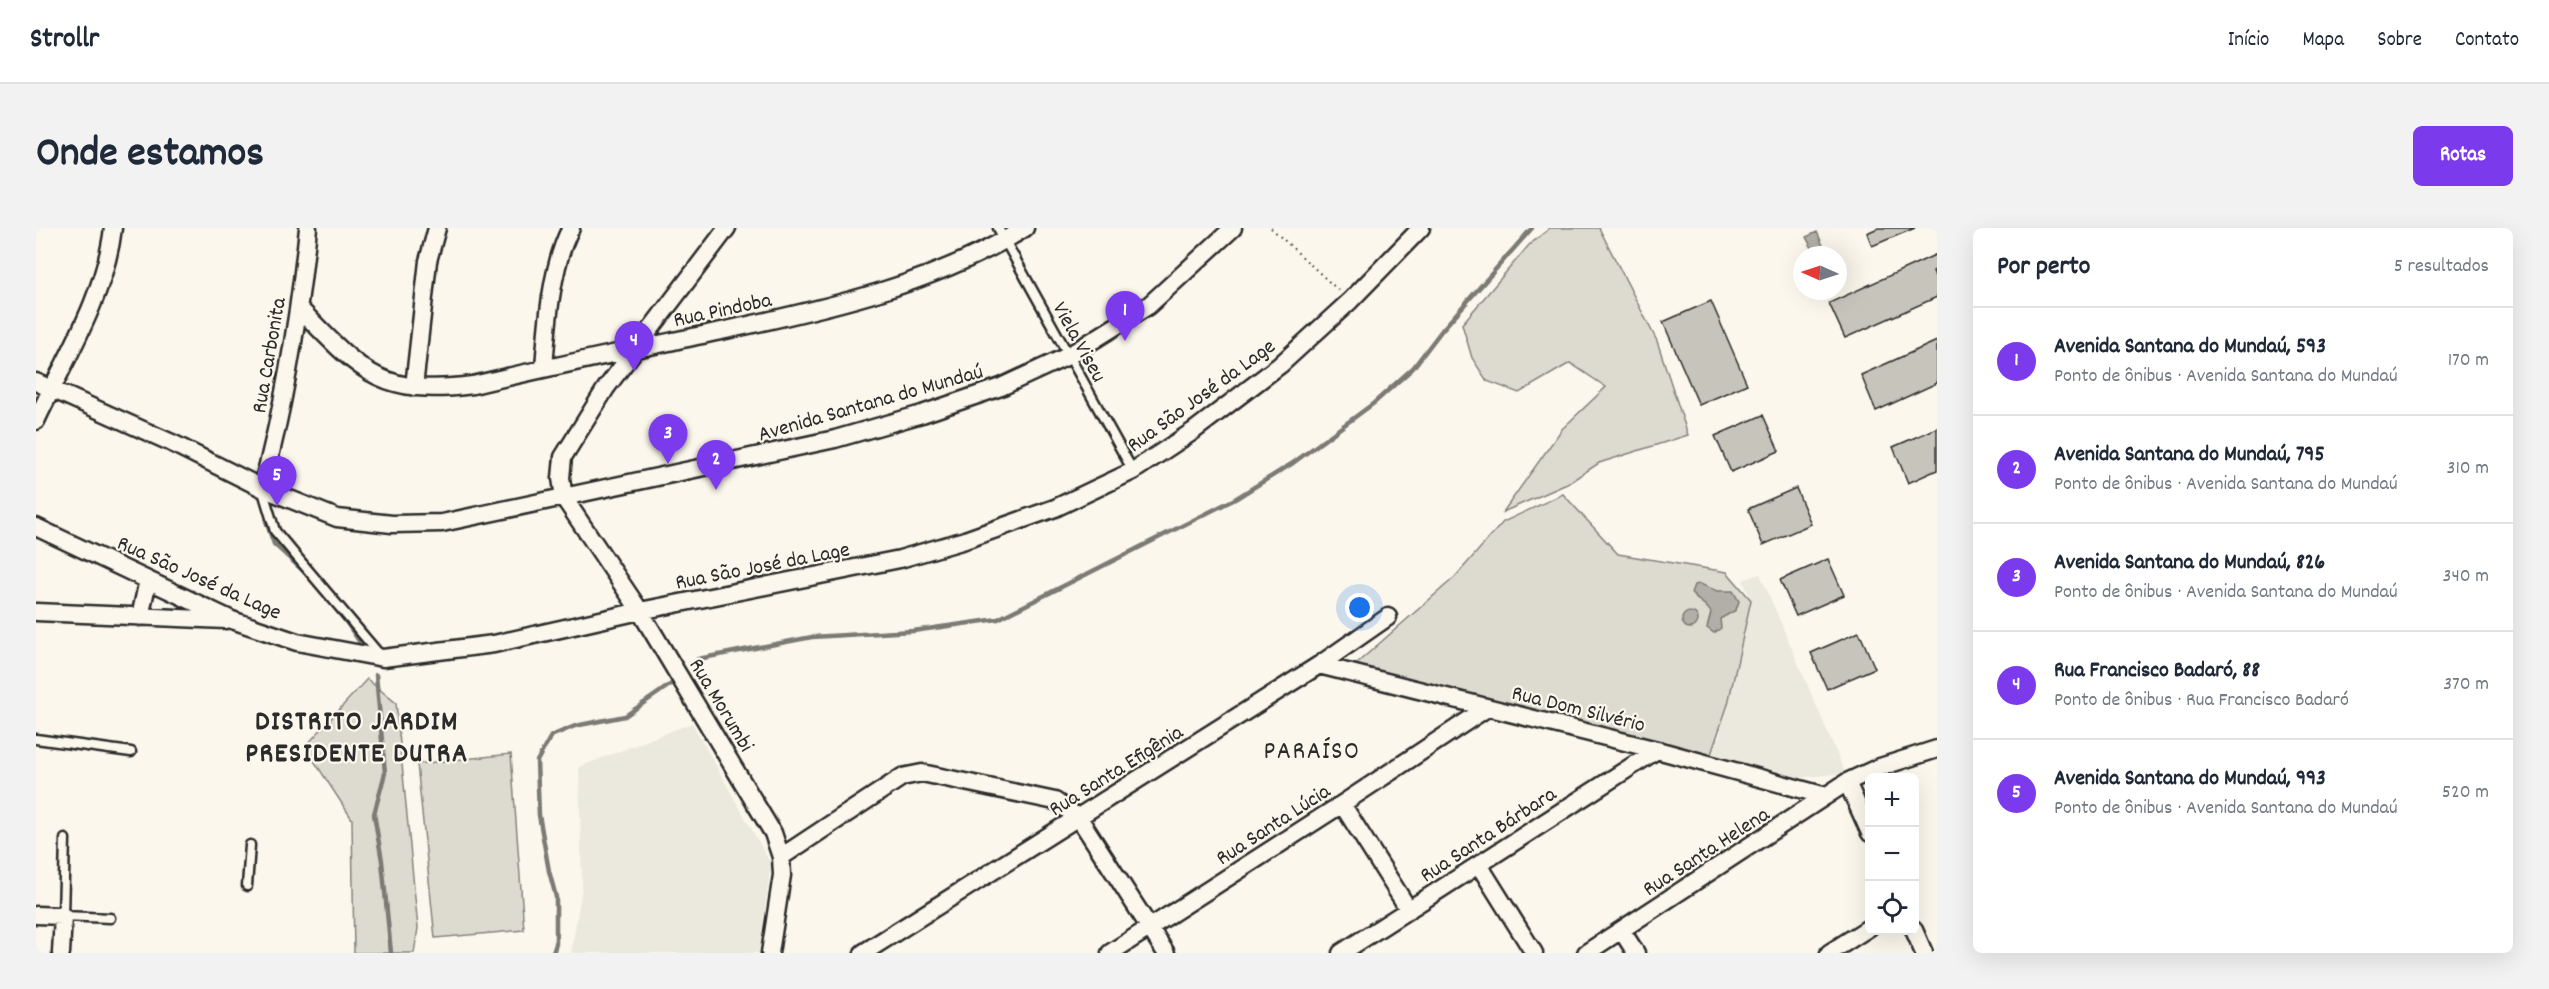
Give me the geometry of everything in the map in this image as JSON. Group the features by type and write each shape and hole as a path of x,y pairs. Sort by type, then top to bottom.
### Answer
{"street":[{"path":"110,253 113,228"},
{"path":"36,421 44,385 93,304 110,253 124,228"},
{"name":"Rua Carbonita","path":"262,488 274,442 300,309 308,228"},
{"path":"414,387 428,261 437,228"},
{"path":"564,498 561,478 563,457 606,388 727,228"},
{"name":"Rua Pindoba","path":"300,309 358,367 385,381 414,387 446,388 473,385 827,309 928,275 1001,234 1024,228"},
{"name":"Avenida Santana do Mundaú","path":"44,385 172,443 262,488 337,518 392,524 442,523 835,439 922,414 1001,387 1068,356 1148,306 1233,228"},
{"name":"Rua São José da Lage","path":"36,526 232,620 297,642 383,658 494,644 640,610 900,559 964,540 1055,508 1133,471 1192,432 1280,365 1350,301 1421,228"},
{"path":"544,368 548,318 568,229"},
{"name":"Rua Morumbi","path":"564,498 640,610 772,833 781,857 782,875 770,953"},
{"path":"140,617 148,580"},
{"path":"36,612 232,620"},
{"name":"Rua Santa Efigênia","path":"863,953 1319,665 1388,617"},
{"name":"Rua Dom Silvério","path":"1319,665 1657,750 1826,796"},
{"name":"Rua Santa Lúcia","path":"1110,953 1487,708"},
{"name":"Rua Santa Helena","path":"1586,953 1847,782 1877,768 1937,749"},
{"name":"Rua Santa Bárbara","path":"1341,953 1657,750"},
{"path":"781,857 902,777 922,773 1055,801 1079,818 1166,953"},
{"path":"1847,782 1866,827"},
{"path":"1342,804 1409,910"},
{"path":"1479,865 1534,953"},
{"path":"36,915 63,916 61,953"},
{"path":"1829,953 1865,930"},
{"path":"1622,931 1636,953"},
{"path":"1916,935 1924,953"}],"lane":[{"name":"Viela Viseu","path":"1001,234 1133,471"},
{"path":"262,488 275,531 383,658"},
{"path":"36,739 131,752"},
{"path":"65,838 63,916 110,918"},
{"path":"247,886 250,845"}],"path":[{"path":"1271,228 1350,301"}],"shaded area":[{"path":"1550,228 1599,228 1657,341 1688,435 1599,463 1567,484 1503,512 1562,429 1606,387 1570,363 1519,393 1487,381 1472,358 1462,324 1529,245"},
{"path":"1817,232 1823,246 1811,246 1806,237"},
{"path":"1563,494 1618,554 1727,572 1751,600 1728,704 1710,757 1483,697 1405,682 1356,664 1455,577 1503,522"},
{"path":"1760,574 1845,773 1788,779 1710,757 1720,735 1751,600 1743,580"},
{"path":"1700,584 1717,591 1733,591 1739,601 1736,610 1720,619 1721,628 1714,633 1707,628 1711,613 1691,593 1694,585"},
{"path":"1690,612 1698,620 1690,628 1682,620"},
{"path":"367,679 396,703 418,928 414,953 354,953 352,819 305,747"},
{"path":"692,723 771,864 759,953 571,953 582,888 579,767"},
{"path":"511,754 524,930 435,938 417,764"}],"building":[{"path":"1878,228 1915,228 1872,246 1867,233"},
{"path":"1937,254 1937,269 1933,271 1937,281 1937,297 1845,338 1829,303 1836,300 1847,300 1847,295"},
{"path":"1711,301 1747,384 1699,405 1663,322"},
{"path":"1937,341 1937,383 1876,411 1861,375"},
{"path":"1763,415 1779,451 1731,472 1715,436"},
{"path":"1937,428 1937,470 1908,483 1893,447"},
{"path":"1796,488 1811,524 1763,545 1748,509"},
{"path":"1828,559 1844,595 1796,616 1780,580"},
{"path":"1859,632 1875,668 1827,689 1811,653"}],"waterway":[{"path":"698,659 812,637 913,631 998,619 1235,499 1293,463 1374,403 1413,368 1442,330 1532,228"},
{"path":"266,521 274,544 309,576"},
{"path":"345,620 359,641"},
{"path":"376,675 385,773 374,814 382,861 391,953"},
{"path":"553,953 556,944 556,897 539,815 537,761 551,736 575,726 625,716 674,682"}],"place":[{"name":"Avenida Santana do Mundaú, 593","path":"1125,341"},
{"name":"Rua Francisco Badaró, 88","path":"634,371"},
{"name":"Avenida Santana do Mundaú, 826","path":"668,464"},
{"name":"Avenida Santana do Mundaú, 795","path":"716,490"},
{"name":"Avenida Santana do Mundaú, 993","path":"277,506"}],"district":[{"name":"DISTRITO JARDIM PRESIDENTE DUTRA","path":"357,735"},
{"name":"PARAÍSO","path":"1312,749"}]}
